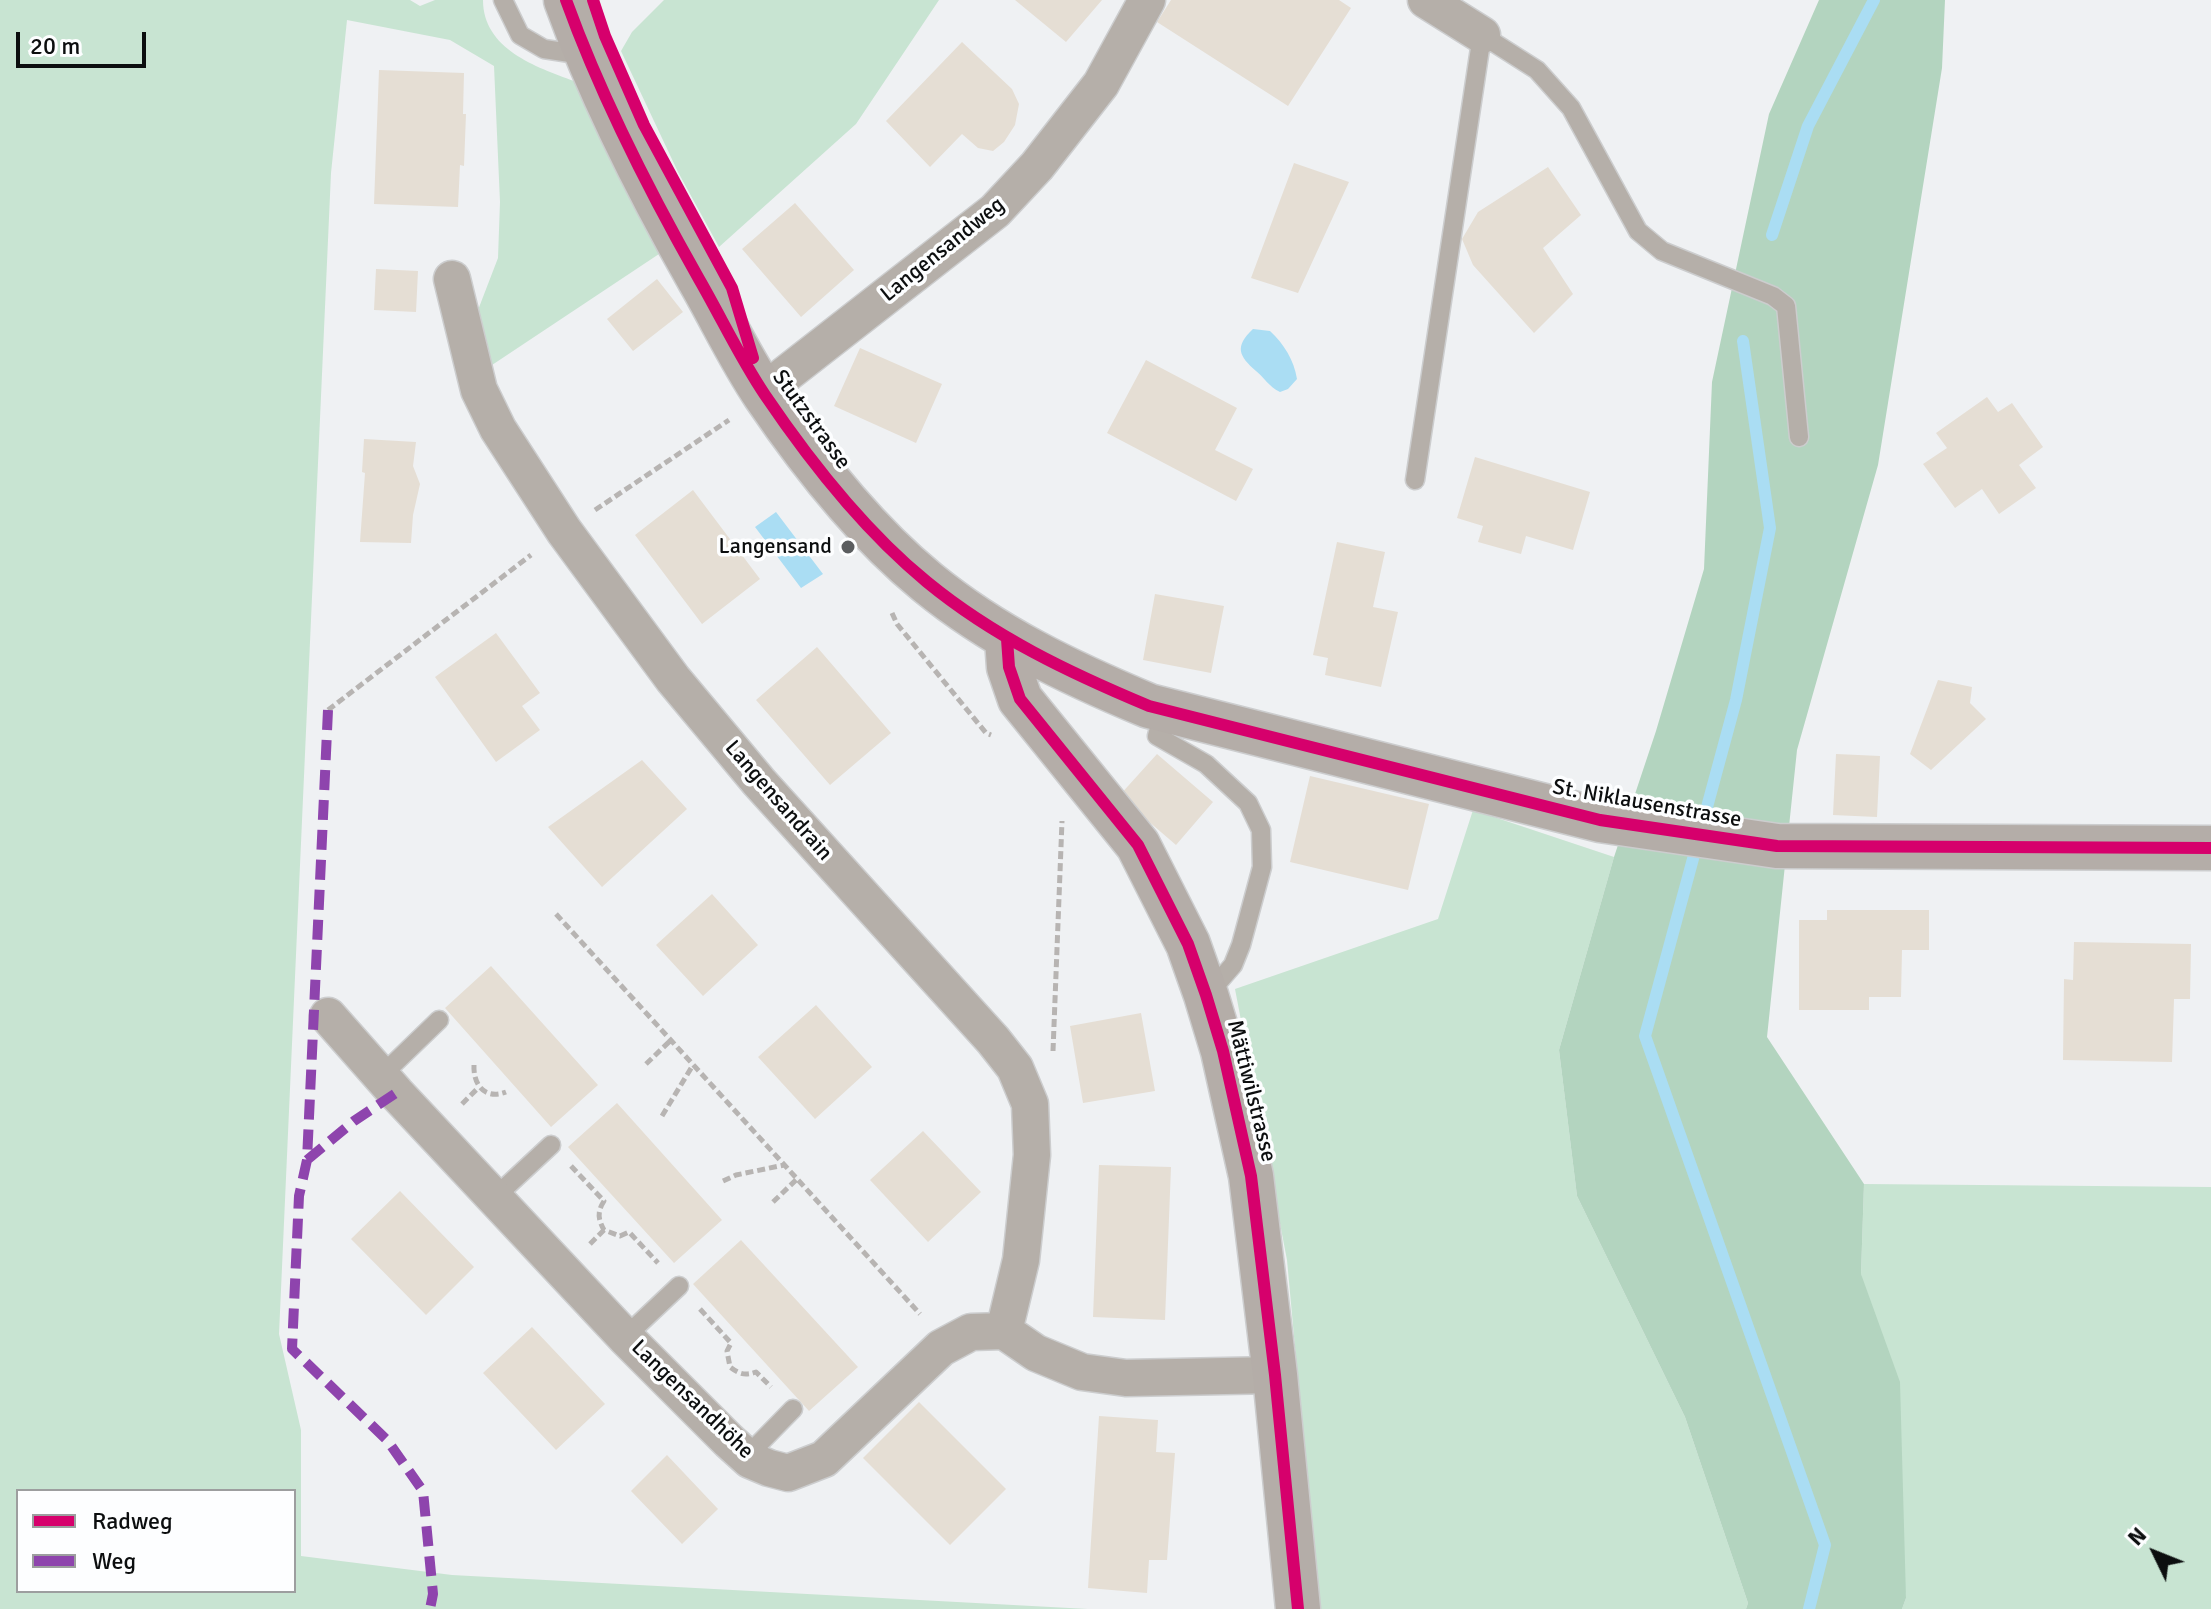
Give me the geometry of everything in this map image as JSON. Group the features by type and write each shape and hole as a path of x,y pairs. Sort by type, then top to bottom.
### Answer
{"street":[{"name":"Stutzstrasse","path":"566,0 586,56 658,207 763,392 797,440 883,540 927,582 1007,639"},
{"name":"Langensandweg","path":"763,392 995,211 1037,166 1101,84 1147,0"},
{"path":"1426,0 1482,35"},
{"name":"Langensandrain","path":"452,279 479,390 498,429 564,531 673,679 749,770 1015,1068 1030,1104 1032,1155 1021,1260 1004,1331"},
{"name":"St. Niklausenstrasse","path":"1007,639 1080,677 1149,706 1600,820 1777,846 2211,848"},
{"name":"Mättiwilstrasse","path":"1007,639 1009,667 1020,699 1138,845 1188,944 1223,1051 1251,1176 1298,1609"},
{"name":"Langensandhöhe","path":"328,1016 625,1337 746,1457 769,1468 788,1473 824,1459 941,1348 971,1332 1004,1331"},
{"path":"1004,1331 1036,1353 1082,1372 1126,1378 1275,1375"}],"lane":[{"path":"503,0 520,35 544,49 586,56"},
{"path":"1415,480 1482,35 1537,70 1571,108 1638,231 1662,251 1773,296 1786,306 1799,437"},
{"path":"1164,709 1157,736 1206,764 1248,803 1261,830 1262,867 1241,945 1233,965 1206,995"},
{"path":"381,1076 439,1020"},
{"path":"494,1198 551,1145"},
{"path":"625,1337 679,1286"},
{"path":"746,1457 793,1409"}],"path":[{"path":"891,610 897,624 986,733 995,736"},
{"path":"1053,1061 1061,810"},
{"path":"556,914 922,1316"},
{"path":"646,1064 671,1040"},
{"path":"474,1065 473,1077 478,1088 488,1094 506,1092"},
{"path":"662,1116 693,1065"},
{"path":"723,1181 736,1175 784,1165"},
{"path":"773,1202 797,1179"}],"green space":[{"path":"0,0 410,0 420,6 435,0 483,0 485,17 492,31 514,54 574,81 616,172 659,254 486,369 478,310 498,258 500,202 494,66 450,40 347,20 331,173 279,1334 301,1430 301,1556 452,1575 1088,1609 0,1609"},
{"path":"664,0 939,0 856,124 719,247 678,172 621,51 632,32"},
{"path":"1819,0 1945,0 1942,68 1878,465 1797,750 1767,1037 1864,1184 1861,1274 1900,1382 1906,1598 1902,1609 1746,1609 1748,1603 1685,1417 1577,1196 1559,1050 1614,857 1656,731 1704,569 1712,382 1769,114"},
{"path":"1473,810 1614,857 1559,1050 1577,1196 1685,1417 1748,1603 1746,1609 1319,1609 1287,1260 1235,989 1438,919"},
{"path":"1864,1184 2211,1187 2211,1609 1902,1609 1906,1598 1861,1274"}],"water":[{"path":"1253,329 1270,331 1288,353 1297,379 1288,389 1280,392 1272,387 1243,356 1241,346"},
{"path":"776,512 823,574 801,588 755,527"}],"building":[{"path":"1015,0 1102,0 1066,42"},
{"path":"1171,0 1339,0 1351,8 1288,106 1157,22"},
{"path":"962,42 1012,89 1019,104 1015,125 1004,142 993,151 978,148 962,134 930,167 886,121"},
{"path":"379,70 464,73 464,166 460,165 458,207 374,204"},
{"path":"1294,163 1349,182 1298,293 1251,278"},
{"path":"1548,167 1581,215 1543,248 1573,294 1534,333 1473,265 1462,239 1478,212"},
{"path":"795,203 854,270 801,317 742,249"},
{"path":"376,269 418,271 416,312 374,310"},
{"path":"657,279 683,312 633,351 607,319"},
{"path":"860,348 942,384 916,443 834,406"},
{"path":"1146,360 1237,408 1215,450 1253,469 1236,501 1107,433"},
{"path":"1987,397 1998,412 2012,403 2043,447 2019,465 2036,488 1999,514 1982,489 1955,508 1923,464 1947,448 1936,433"},
{"path":"364,439 416,442 413,466 420,484 411,543 360,542"},
{"path":"1475,457 1590,492 1573,550 1526,536 1521,554 1478,542 1483,526 1457,518"},
{"path":"693,490 760,579 702,624 635,535"},
{"path":"1337,542 1385,552 1373,607 1398,612 1381,687 1325,675 1328,658 1313,655"},
{"path":"1155,594 1224,606 1211,673 1143,660"},
{"path":"496,633 540,693 522,706 540,730 496,762 435,677"},
{"path":"817,647 891,733 830,785 756,700"},
{"path":"1938,680 1972,687 1970,703 1986,719 1931,770 1910,754"},
{"path":"1157,754 1213,802 1176,845 1119,796"},
{"path":"1836,754 1880,756 1877,817 1833,815"},
{"path":"642,760 687,809 602,887 548,827"},
{"path":"1310,776 1429,804 1408,890 1290,862"},
{"path":"712,894 758,945 703,996 656,945"},
{"path":"1827,910 1929,910 1929,950 1902,950 1901,997 1869,997 1869,1010 1799,1010 1799,920 1827,920"},
{"path":"2074,942 2191,944 2190,999 2174,999 2172,1062 2063,1060 2064,979 2073,980"},
{"path":"491,966 598,1085 551,1127 445,1008"},
{"path":"816,1005 872,1067 815,1119 758,1057"},
{"path":"1141,1013 1155,1091 1083,1103 1070,1026"},
{"path":"617,1103 722,1220 674,1263 568,1147"},
{"path":"923,1131 981,1192 928,1242 870,1180"},
{"path":"1099,1165 1171,1167 1165,1320 1093,1317"},
{"path":"400,1191 474,1267 426,1315 351,1239"},
{"path":"741,1240 858,1367 809,1411 693,1284"},
{"path":"532,1327 605,1404 556,1450 483,1373"},
{"path":"919,1402 1006,1489 950,1545 863,1458"},
{"path":"1099,1416 1158,1420 1156,1452 1175,1453 1167,1560 1149,1560 1147,1593 1088,1588"},
{"path":"667,1455 718,1509 682,1544 631,1491"}],"waterway":[{"path":"1772,235 1808,126 1874,0"},
{"path":"1743,341 1770,528 1736,700 1645,1036 1825,1545 1809,1609"}],"marked path":[{"path":"328,710 307,1160 299,1196 292,1349 387,1440 423,1491 433,1594 430,1609"},
{"path":"307,1160 354,1121 396,1093"}],"cycle path":[{"path":"566,0 594,72 644,177 739,352 782,420 840,494 904,562 953,602 1034,652 1149,706 1600,820 1777,846 2211,848"},
{"path":"593,0 605,36 644,125 732,288 753,358"},
{"path":"1007,639 1009,667 1020,699 1138,845 1188,944 1223,1051 1251,1176 1298,1609"}],"place":[{"name":"Langensand","path":"848,547"}]}
